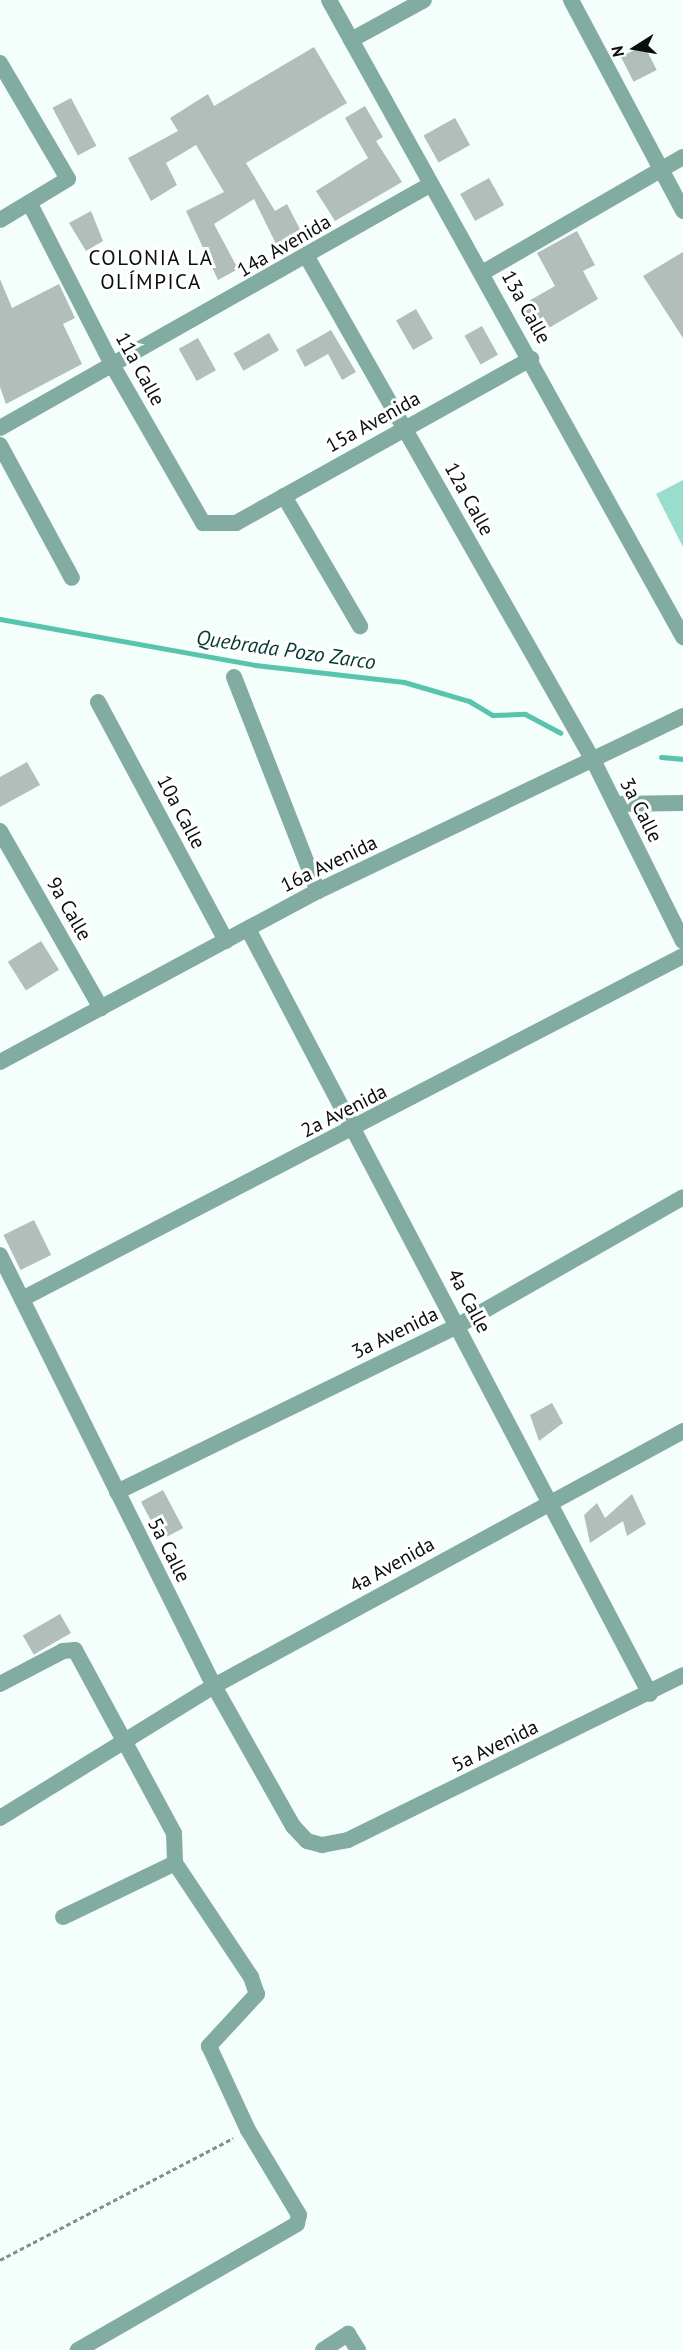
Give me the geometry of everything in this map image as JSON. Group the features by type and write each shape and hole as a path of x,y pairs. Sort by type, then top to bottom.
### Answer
{"street":[{"name":"13a Calle","path":"329,0 430,185 531,359 683,637"},
{"path":"351,40 424,0"},
{"path":"571,0 683,211"},
{"path":"0,63 68,179 0,220"},
{"path":"483,273 683,157"},
{"name":"14a Avenida","path":"0,428 114,368 430,185"},
{"name":"11a Calle","path":"30,204 114,368 203,523 236,523"},
{"name":"12a Calle","path":"307,257 594,762"},
{"name":"15a Avenida","path":"236,523 531,359"},
{"path":"0,445 72,578"},
{"path":"284,496 360,626"},
{"path":"234,677 318,891"},
{"name":"10a Calle","path":"98,702 226,941"},
{"name":"16a Avenida","path":"0,1062 318,891 594,762 683,716"},
{"name":"3a Calle","path":"594,762 683,941"},
{"path":"615,804 683,803"},
{"name":"9a Calle","path":"0,831 101,1008"},
{"name":"4a Calle","path":"248,929 459,1325 549,1503 650,1694"},
{"name":"2a Avenida","path":"22,1299 355,1130 683,956"},
{"name":"3a Avenida","path":"117,1492 459,1325 683,1197"},
{"name":"5a Calle","path":"0,1255 214,1686 293,1826 307,1841 322,1845"},
{"name":"4a Avenida","path":"0,1818 214,1686 683,1431"},
{"path":"0,1684 63,1651 75,1650 174,1833 175,1863 251,1977 257,1994 209,2046 248,2130 299,2215 297,2224 78,2350"},
{"name":"5a Avenida","path":"322,1845 348,1840 650,1694 683,1675"},
{"path":"63,1917 175,1863"},
{"path":"323,2350 348,2334 358,2350"}],"path":[{"path":"0,2260 248,2130"}],"green space":[{"path":"683,480 683,547 656,494"}],"building":[{"path":"644,45 657,70 634,82 621,57"},
{"path":"314,47 347,103 246,163 275,211 287,204 303,235 278,248 254,199 214,224 238,269 218,280 186,211 224,192 196,145 166,163 177,185 151,201 128,158 178,131 170,118 208,94 214,106"},
{"path":"71,98 96,146 78,156 52,108"},
{"path":"365,106 383,137 376,141 402,182 335,221 316,191 368,158 345,118"},
{"path":"455,118 470,145 439,163 424,135"},
{"path":"489,178 504,205 475,221 460,194"},
{"path":"91,211 103,241 86,251 69,223"},
{"path":"577,231 595,265 583,271 598,299 537,335 520,306 555,286 537,253"},
{"path":"683,252 683,338 643,276"},
{"path":"0,279 12,308 59,284 75,318 63,324 82,364 6,404 0,387"},
{"path":"416,309 433,338 413,350 396,320"},
{"path":"482,326 498,355 481,365 465,336"},
{"path":"331,330 356,372 342,380 328,354 305,367 296,350"},
{"path":"269,333 279,350 243,371 233,354"},
{"path":"198,338 216,370 197,381 179,349"},
{"path":"27,762 40,785 0,807 0,777"},
{"path":"41,941 59,970 26,991 8,962"},
{"path":"34,1220 51,1255 21,1270 3,1235"},
{"path":"552,1403 563,1423 539,1441 530,1415"},
{"path":"163,1490 183,1528 161,1540 141,1502"},
{"path":"632,1494 646,1524 627,1536 623,1521 590,1543 584,1515 597,1503 605,1518"},
{"path":"60,1614 71,1633 34,1655 23,1636"}],"waterway":[{"name":"Quebrada Pozo Zarco","path":"0,619 255,665 404,682 469,701 492,715 525,714 560,733"},
{"name":"Quebrada Pozo Zarco","path":"661,757 683,759"}],"district":[{"name":"COLONIA LA OLÍMPICA","path":"151,270"}]}
